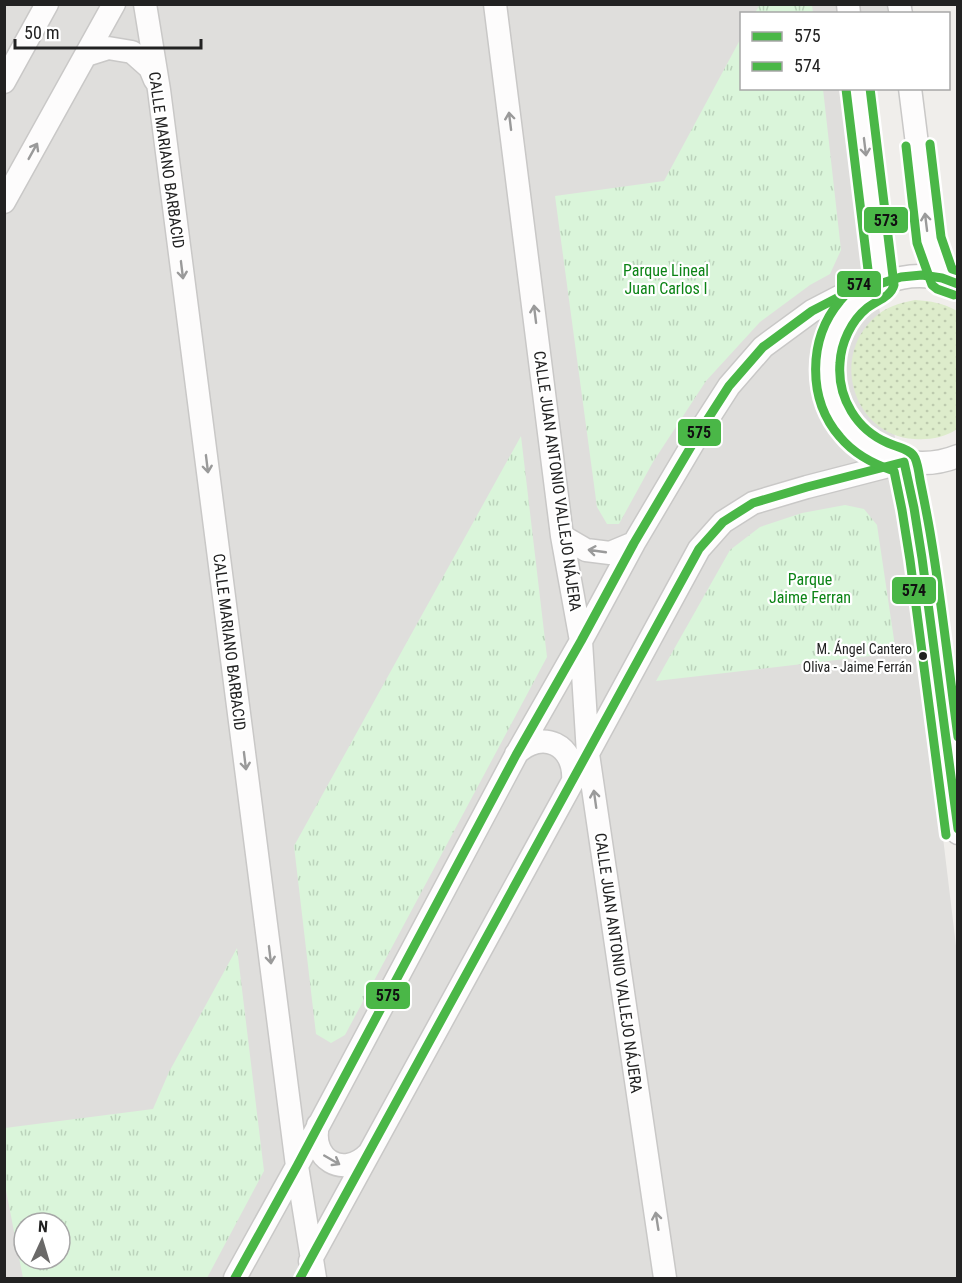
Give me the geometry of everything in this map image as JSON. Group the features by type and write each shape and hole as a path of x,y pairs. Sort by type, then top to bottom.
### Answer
{"street":[{"path":"4,82 47,4"},
{"path":"4,202 114,4"},
{"name":"CALLE MARIANO BARBACID","path":"145,4 159,90 297,1166 313,1268"},
{"name":"CALLE JUAN ANTONIO VALLEJO NÁJERA","path":"495,4 562,536 580,641 588,754 665,1278"},
{"path":"86,55 108,48 132,52 150,68 159,90"},
{"path":"858,90 882,284"},
{"path":"910,90 928,240 950,281"},
{"path":"235,1278 516,755 634,543 729,386 763,347 812,311 838,297 901,277 922,275 950,281"},
{"path":"882,284 861,297 845,314 833,334 827,357 827,381 833,404 844,425 861,442 881,455 919,464 957,456"},
{"path":"300,1278 313,1268 368,1154 699,549 723,522 753,503 903,462"},
{"path":"903,462 915,508 957,833"},
{"path":"562,536 586,550 610,553 634,543"},
{"path":"516,755 524,747 534,742 545,741 555,744 565,751 571,760 574,770 573,781"},
{"path":"318,1125 317,1144 327,1159 335,1164 353,1165 362,1161 368,1154"}],"shaded area":[{"path":"5,5 914,5 910,12 740,12 740,90 869,90 856,114 957,954 957,1278 5,1278"}],"green space":[{"path":"760,4 812,5 813,12 756,12"},
{"name":"Parque Lineal Juan Carlos I","path":"740,40 740,90 823,90 841,250 830,274 810,285 760,322 706,381 653,462 619,524 607,524 597,507 555,196 664,181"},
{"path":"915,300 937,303 957,311 957,429 931,439 914,439 893,434 876,424 863,410 855,392 852,373 853,353 861,335 874,318 893,306"},
{"path":"521,436 547,657 345,1035 331,1043 316,1034 294,846"},
{"name":"Parque Jaime Ferran","path":"845,505 864,509 877,525 896,653 656,681 730,550 760,527 802,513"},
{"path":"237,948 264,1171 207,1278 23,1278 22,1271 72,1271 72,1211 12,1211 12,1221 5,1185 5,1128 153,1109 169,1072"}],"transit line":[{"name":"574","path":"846,90 869,278 846,294 829,316 817,351 817,387 829,422 845,443 864,458 894,471 910,560 946,835"},
{"name":"573","path":"870,90 894,285 890,293 861,313 852,326 842,348 840,376 846,400 858,421 877,437 910,452 916,461 935,563 958,737"},
{"name":"573","path":"930,144 941,237 952,269 958,271"},
{"name":"574","path":"906,146 917,243 932,285 954,295"},
{"name":"575","path":"235,1278 516,755 634,543 729,386 763,347 812,311 839,297 901,277 922,275 942,278 958,284"},
{"name":"575","path":"300,1278 699,549 723,522 753,503 904,462 922,558 958,829"}],"place":[{"name":"M. Ángel Cantero Oliva - Jaime Ferrán","path":"923,656"}]}
